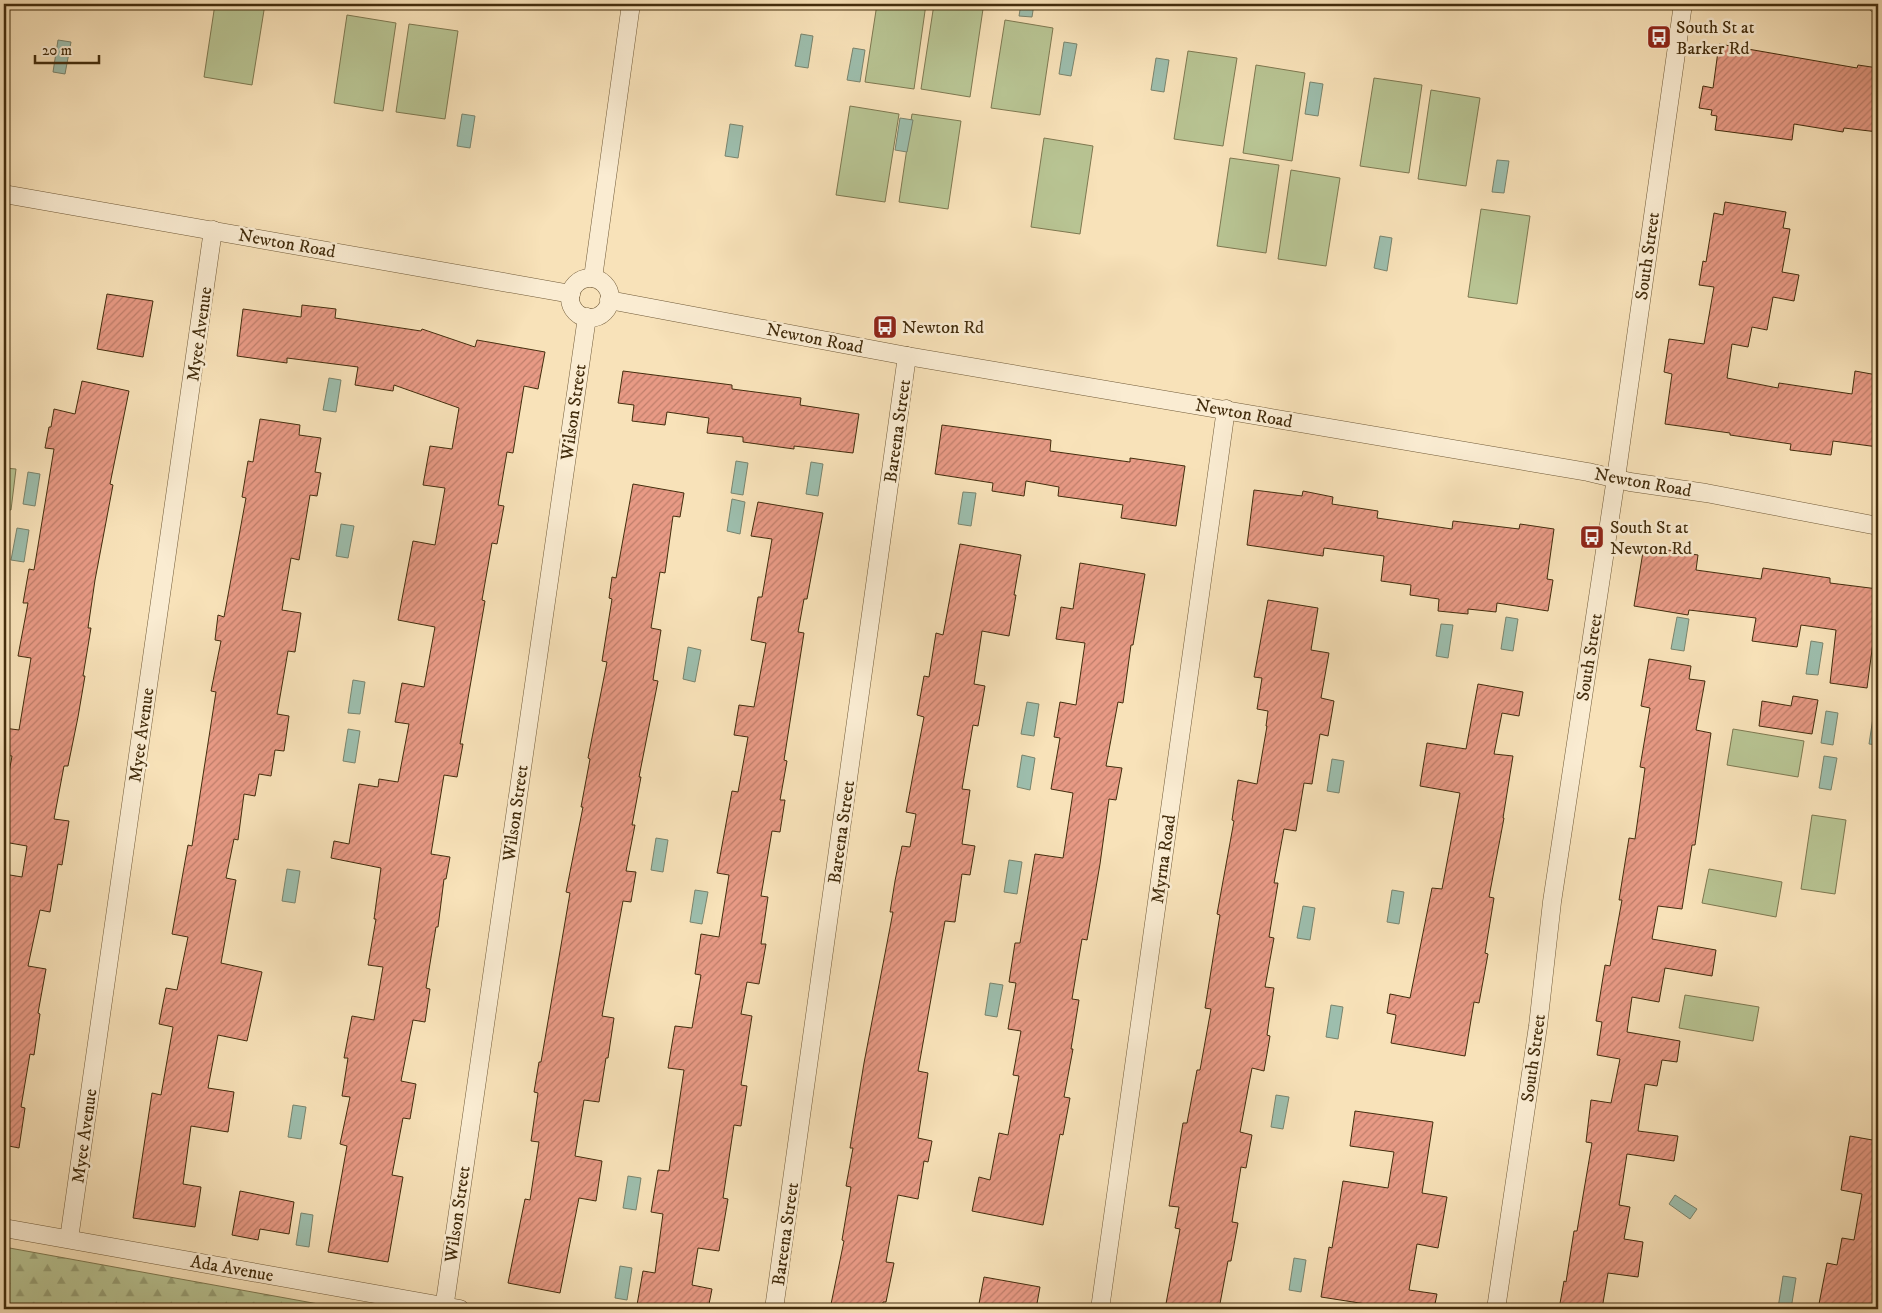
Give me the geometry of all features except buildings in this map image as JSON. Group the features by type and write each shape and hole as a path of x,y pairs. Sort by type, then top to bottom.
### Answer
{"street":[{"path":"593,278 631,4"},
{"name":"South Street","path":"1496,1309 1538,1026 1552,902 1616,478 1683,4"},
{"name":"Newton Road","path":"4,194 571,294"},
{"name":"Myee Avenue","path":"69,1239 213,230"},
{"path":"593,278 604,284 610,294 610,300 608,306 600,315 588,317 576,312 570,300 571,294 573,288 581,280 593,278"},
{"name":"Newton Road","path":"610,300 908,356 1226,409 1878,526"},
{"name":"Wilson Street","path":"449,1308 588,317"},
{"name":"Bareena Street","path":"774,1309 908,356"},
{"name":"Myrna Road","path":"1100,1309 1226,409"},
{"name":"Ada Avenue","path":"4,1228 449,1308"}],"green space":[{"path":"215,4 265,4 252,85 204,77"},
{"path":"877,4 926,4 914,89 865,82"},
{"path":"934,4 952,4 983,9 970,97 921,89"},
{"path":"347,15 396,23 383,111 334,103"},
{"path":"1005,20 1053,28 1040,115 991,108"},
{"path":"409,24 458,31 445,119 396,112"},
{"path":"1188,51 1237,58 1223,146 1174,139"},
{"path":"1256,65 1305,73 1292,161 1243,153"},
{"path":"1374,78 1422,85 1409,173 1360,166"},
{"path":"1431,90 1480,98 1466,186 1418,179"},
{"path":"850,106 899,114 885,202 836,195"},
{"path":"912,114 961,121 948,209 899,202"},
{"path":"1044,138 1093,146 1080,234 1031,227"},
{"path":"1230,158 1279,165 1266,253 1217,246"},
{"path":"1291,170 1340,178 1326,266 1278,259"},
{"path":"1481,209 1530,216 1517,304 1468,297"},
{"path":"4,468 16,469 11,510 4,509"},
{"path":"1733,729 1804,741 1798,777 1727,765"},
{"path":"1812,815 1846,820 1835,894 1801,889"},
{"path":"1709,869 1782,882 1776,917 1702,903"},
{"path":"1685,995 1759,1007 1753,1041 1679,1028"},
{"path":"4,1247 346,1309 4,1309"}],"shaded area":[{"path":"1021,4 1034,4 1032,17 1019,16"},
{"path":"801,34 813,36 808,68 795,66"},
{"path":"58,40 71,42 65,74 53,72"},
{"path":"1064,42 1077,44 1071,76 1059,74"},
{"path":"853,48 865,50 860,82 847,80"},
{"path":"1156,58 1169,60 1164,92 1151,90"},
{"path":"1310,82 1323,84 1318,116 1305,114"},
{"path":"462,114 475,116 470,148 457,146"},
{"path":"900,118 913,120 907,152 895,150"},
{"path":"730,124 743,126 738,158 725,156"},
{"path":"1497,160 1509,161 1504,193 1492,192"},
{"path":"1380,236 1392,238 1387,271 1374,268"},
{"path":"329,378 341,380 336,412 323,410"},
{"path":"736,461 748,463 743,495 731,493"},
{"path":"811,462 823,464 818,496 806,494"},
{"path":"28,472 40,474 35,506 23,504"},
{"path":"963,492 976,493 971,526 958,524"},
{"path":"732,499 745,502 740,534 727,531"},
{"path":"341,524 354,526 348,558 336,556"},
{"path":"17,528 29,530 24,562 11,560"},
{"path":"1506,617 1518,619 1513,651 1501,649"},
{"path":"1677,617 1689,619 1684,651 1671,649"},
{"path":"1441,624 1453,625 1448,658 1436,656"},
{"path":"1811,641 1823,643 1818,675 1806,674"},
{"path":"688,647 701,650 695,682 683,679"},
{"path":"353,680 365,682 360,714 348,713"},
{"path":"1027,702 1039,704 1034,736 1021,734"},
{"path":"1826,711 1838,713 1833,745 1821,743"},
{"path":"1874,711 1878,712 1878,745 1869,744"},
{"path":"348,729 360,731 355,763 343,761"},
{"path":"1022,755 1035,758 1030,790 1017,787"},
{"path":"1824,756 1837,758 1831,790 1819,788"},
{"path":"1332,759 1344,761 1339,793 1327,791"},
{"path":"656,838 668,840 663,872 651,870"},
{"path":"1009,860 1022,862 1017,894 1004,892"},
{"path":"287,869 300,871 295,903 282,901"},
{"path":"695,890 708,892 702,924 690,922"},
{"path":"1392,890 1404,892 1399,924 1387,922"},
{"path":"1303,906 1315,908 1310,940 1297,938"},
{"path":"990,983 1003,985 997,1017 985,1015"},
{"path":"1331,1005 1343,1007 1338,1039 1326,1037"},
{"path":"1276,1095 1289,1097 1283,1129 1271,1127"},
{"path":"293,1105 306,1107 301,1139 288,1137"},
{"path":"628,1176 641,1178 636,1210 623,1208"},
{"path":"1675,1195 1697,1209 1690,1219 1669,1204"},
{"path":"301,1213 313,1215 309,1247 296,1245"},
{"path":"1294,1258 1306,1260 1301,1292 1289,1290"},
{"path":"620,1266 632,1268 627,1300 615,1298"},
{"path":"1783,1276 1796,1278 1791,1309 1778,1308"}],"place":[{"name":"South St at Barker Rd","path":"1659,37"},
{"name":"Newton Rd","path":"885,327"},
{"name":"South St at Newton Rd","path":"1592,537"}]}
